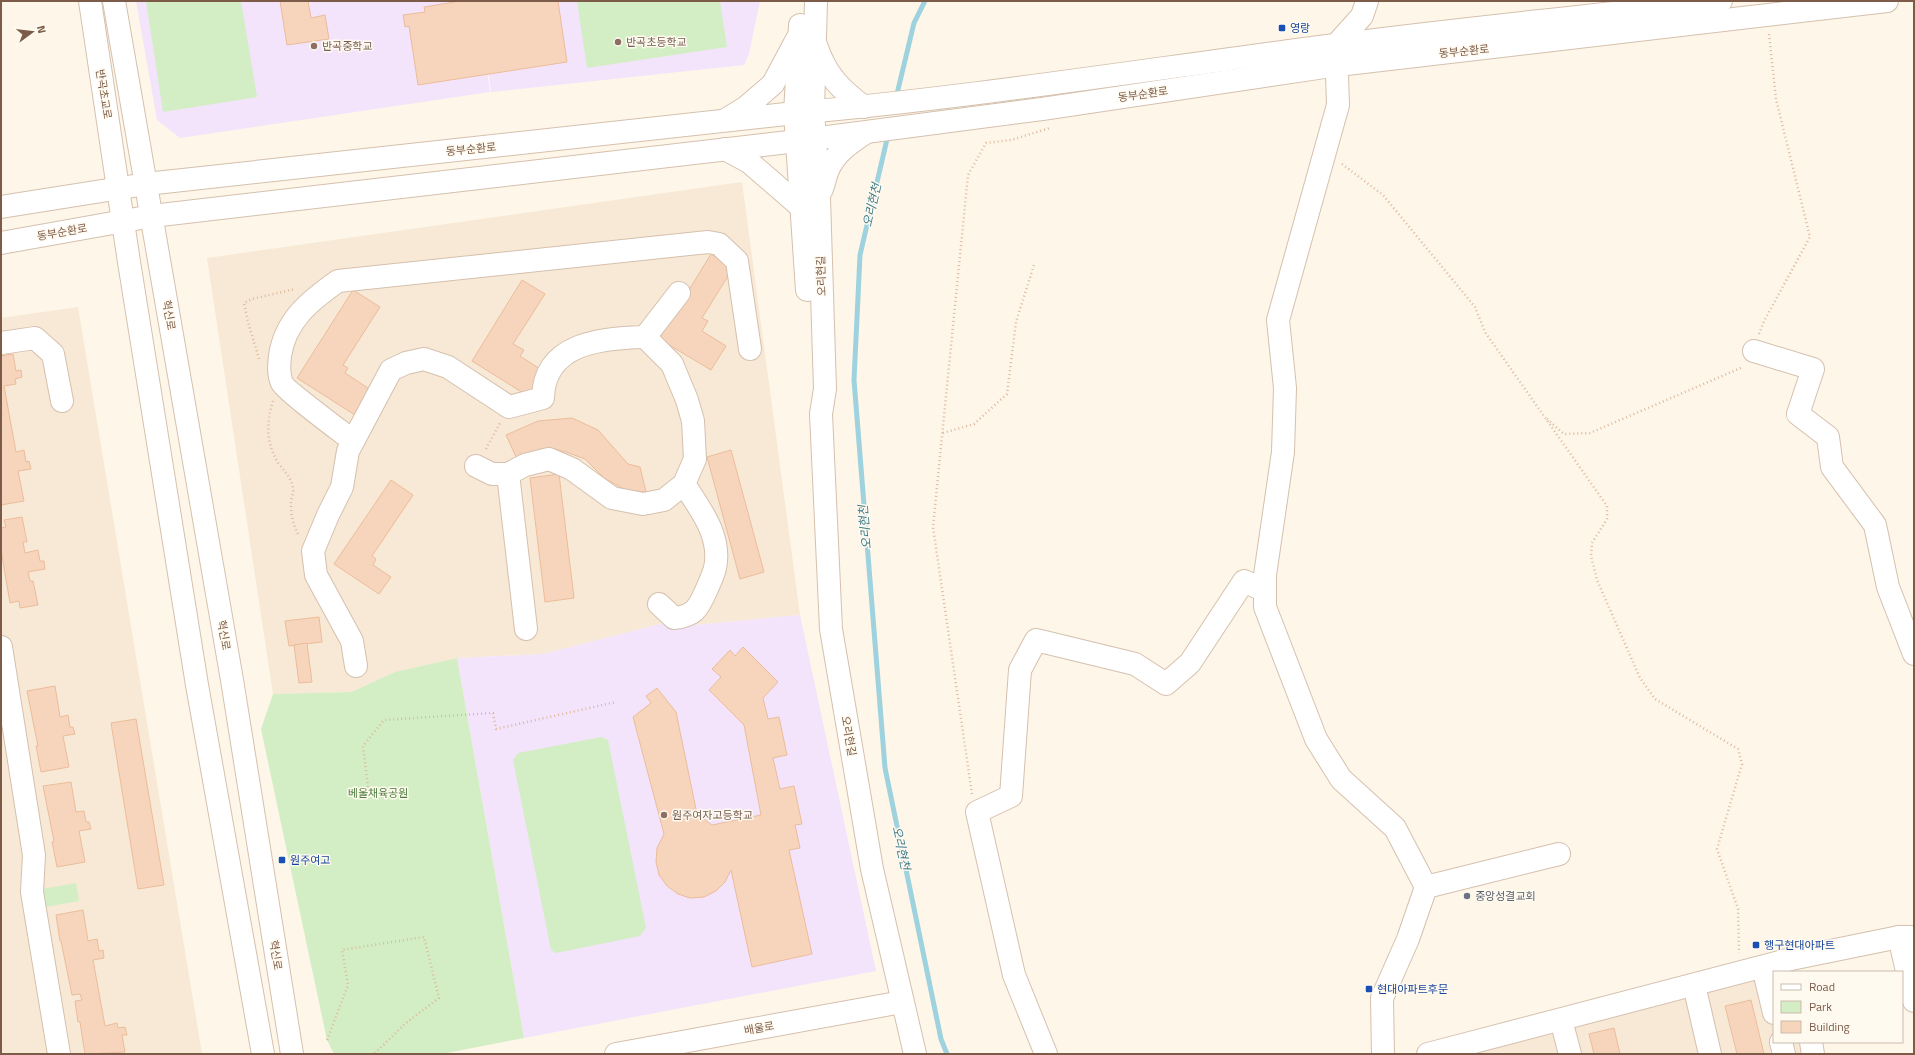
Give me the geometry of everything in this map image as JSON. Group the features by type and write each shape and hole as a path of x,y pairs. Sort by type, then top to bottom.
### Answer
{"street":[{"name":"반곡초교로","path":"90,1 124,221"},
{"path":"114,1 146,184"},
{"path":"802,1 807,36 804,112"},
{"path":"722,122 745,108 773,84 807,36 816,1"},
{"path":"1366,1 1362,16 1337,55 1338,105 1278,320 1285,388 1283,452 1265,576 1265,607 1316,739 1341,779 1396,828 1426,887 1408,940 1382,998 1383,1054"},
{"name":"동부순환로","path":"867,132 1048,108 1337,55 1721,1"},
{"name":"동부순환로","path":"119,188 804,112 864,107 1040,86 1337,55 1768,15 1887,1"},
{"path":"807,36 823,64 847,94 864,107"},
{"name":"오리현길","path":"804,112 810,202 815,393 821,414 831,629 872,869 915,1054"},
{"path":"152,216 867,132"},
{"path":"725,149 749,162 810,202 835,158 845,146 867,132"},
{"name":"혁신로","path":"146,184 232,680 292,1054"},
{"path":"1,207 119,188"},
{"name":"동부순환로","path":"1,242 152,216"},
{"path":"124,221 129,262 197,685 263,1054"},
{"path":"353,441 282,384 279,368 282,342 292,322 313,299 338,281 708,242 719,244 738,261 750,349"},
{"path":"645,337 679,293"},
{"path":"356,666 352,641 316,575 313,551 342,487 348,451 391,370 406,363 424,359 448,367 509,407 544,398 544,384 555,362 568,351 601,341 645,337 672,364 687,400 693,421 695,459 684,484 664,500 643,504 612,498 572,469 550,459 525,465 508,474 492,474 476,466"},
{"path":"1,343 35,338 54,354 62,401"},
{"path":"1754,351 1813,369 1798,414 1828,437 1832,467 1876,525 1888,587 1914,654"},
{"path":"508,474 526,629"},
{"path":"658,604 674,618 686,617 700,606 715,568 716,546 708,520 684,484"},
{"path":"1046,1054 1014,975 977,812 1011,796 1020,670 1036,640 1135,664 1166,684 1190,663 1244,581 1265,591"},
{"path":"1,647 34,855 32,892 58,1054"},
{"path":"197,685 232,680"},
{"path":"1426,887 1559,854"},
{"path":"1428,1054 1763,967 1793,966 1906,937 1914,1001"},
{"path":"1763,967 1773,1009"},
{"path":"1694,985 1710,1054"},
{"name":"배울로","path":"616,1054 902,1002"},
{"path":"1561,1020 1570,1054"},
{"path":"1781,1043 1784,1054"},
{"path":"1811,1043 1814,1054"}],"path":[{"path":"1543,416 1564,434 1590,433 1750,364 1764,321 1810,237 1776,99 1768,15"},
{"path":"977,812 969,781 934,527 968,175 986,143 1011,140 1050,129 1048,108"},
{"path":"1325,152 1383,195 1475,308 1485,332 1607,506 1607,520 1592,543 1591,556 1597,580 1640,678 1655,699 1738,749 1742,764 1717,849 1738,909 1740,973"},
{"path":"943,433 974,424 1007,394 1016,322 1034,265"},
{"path":"313,299 302,289 252,299 244,303 258,356 270,374 281,379 271,409 268,428 272,449 278,462 290,477 293,489 290,505 295,528 304,546 313,551"},
{"path":"476,466 509,407"},
{"path":"369,795 363,746 384,720 493,713 496,729 616,702"},
{"path":"327,1040 348,985 342,950 424,937 439,998 406,1023 374,1054"}],"shaded area":[{"name":"반곡중학교","path":"136,1 478,1 490,92 180,138 157,120"},
{"name":"반곡초등학교","path":"479,1 760,1 749,54 744,65 491,92"},
{"path":"742,182 800,615 683,626 664,623 543,654 457,658 395,672 351,692 273,694 207,258"},
{"path":"78,307 202,1054 1,1054 1,318"},
{"name":"원주여자고등학교","path":"800,615 876,971 524,1038 457,658 543,654 664,623 683,626"},
{"path":"1773,976 1773,1043 1802,1043 1805,1054 1447,1054"}],"green space":[{"path":"146,1 241,1 257,97 163,112"},
{"path":"577,1 720,1 727,47 587,68"},
{"name":"베울채육공원","path":"457,658 524,1038 441,1054 334,1054 327,1040 261,729 273,694 351,692 395,672"},
{"path":"601,737 608,740 646,928 640,936 556,953 551,950 513,760 518,753"},
{"path":"76,883 79,901 45,907 42,889"}],"building":[{"path":"280,1 308,1 311,18 325,15 329,39 287,45"},
{"path":"460,1 558,1 567,62 418,85 409,26 405,27 403,15 425,12 424,7"},
{"path":"711,254 733,268 702,318 708,321 702,331 726,346 711,370 659,339"},
{"path":"522,280 545,294 513,344 524,350 520,356 543,371 528,396 472,361"},
{"path":"353,290 380,307 343,365 348,368 345,373 371,390 355,415 297,378"},
{"path":"13,354 16,371 21,370 22,377 15,379 16,384 4,386 16,452 24,450 26,462 29,461 31,469 18,471 24,501 1,505 1,356"},
{"path":"572,418 598,430 628,464 640,467 646,492 626,490 604,478 585,459 566,452 550,448 517,459 506,435 538,421"},
{"path":"731,450 764,572 740,579 707,457"},
{"path":"559,474 574,598 545,602 530,478"},
{"path":"391,480 413,495 372,556 376,559 373,565 391,577 379,594 334,564"},
{"path":"22,517 27,542 23,542 25,553 38,550 40,561 44,561 45,569 28,572 30,581 33,581 38,605 20,608 19,601 10,603 1,550 1,528 6,527 4,520"},
{"path":"319,617 322,642 289,646 285,621"},
{"path":"307,643 312,682 299,683 294,645"},
{"name":"원주여자고등학교","path":"743,647 778,682 763,698 768,719 779,717 787,755 773,758 780,789 794,786 802,824 795,825 800,848 789,850 812,954 752,967 731,870 725,882 716,891 704,897 690,898 678,894 667,886 659,875 656,862 657,848 664,834 633,717 651,703 646,696 657,688 676,712 697,814 712,825 761,815 744,725 709,690 721,677 712,669 730,650 735,656"},
{"path":"55,686 60,717 68,715 70,727 73,727 75,734 63,736 69,767 41,772 36,746 38,746 27,691"},
{"path":"136,719 164,885 138,889 111,723"},
{"path":"71,782 76,812 84,811 86,822 89,822 91,829 79,831 85,862 57,867 52,842 54,841 43,786"},
{"path":"83,910 88,941 97,939 99,951 103,950 104,958 93,960 105,1026 117,1023 118,1028 125,1027 127,1035 122,1035 125,1052 85,1054 75,1001 82,1000 80,994 72,995 56,915"},
{"path":"1751,1000 1764,1054 1737,1054 1725,1006"},
{"path":"1614,1028 1620,1054 1594,1054 1589,1034"}],"waterway":[{"name":"오리현천","path":"896,98 914,23 925,1"},
{"name":"오리현천","path":"888,135 860,255 854,380 885,768 941,1039 947,1054"}],"place":[{"name":"영랑","path":"1282,28"},
{"name":"반곡초등학교","path":"618,42"},
{"name":"반곡중학교","path":"314,46"},
{"name":"원주여자고등학교","path":"664,815"},
{"name":"원주여고","path":"282,860"},
{"name":"중앙성결교회","path":"1467,896"},
{"name":"행구현대아파트","path":"1756,945"},
{"name":"현대아파트후문","path":"1369,989"}]}
